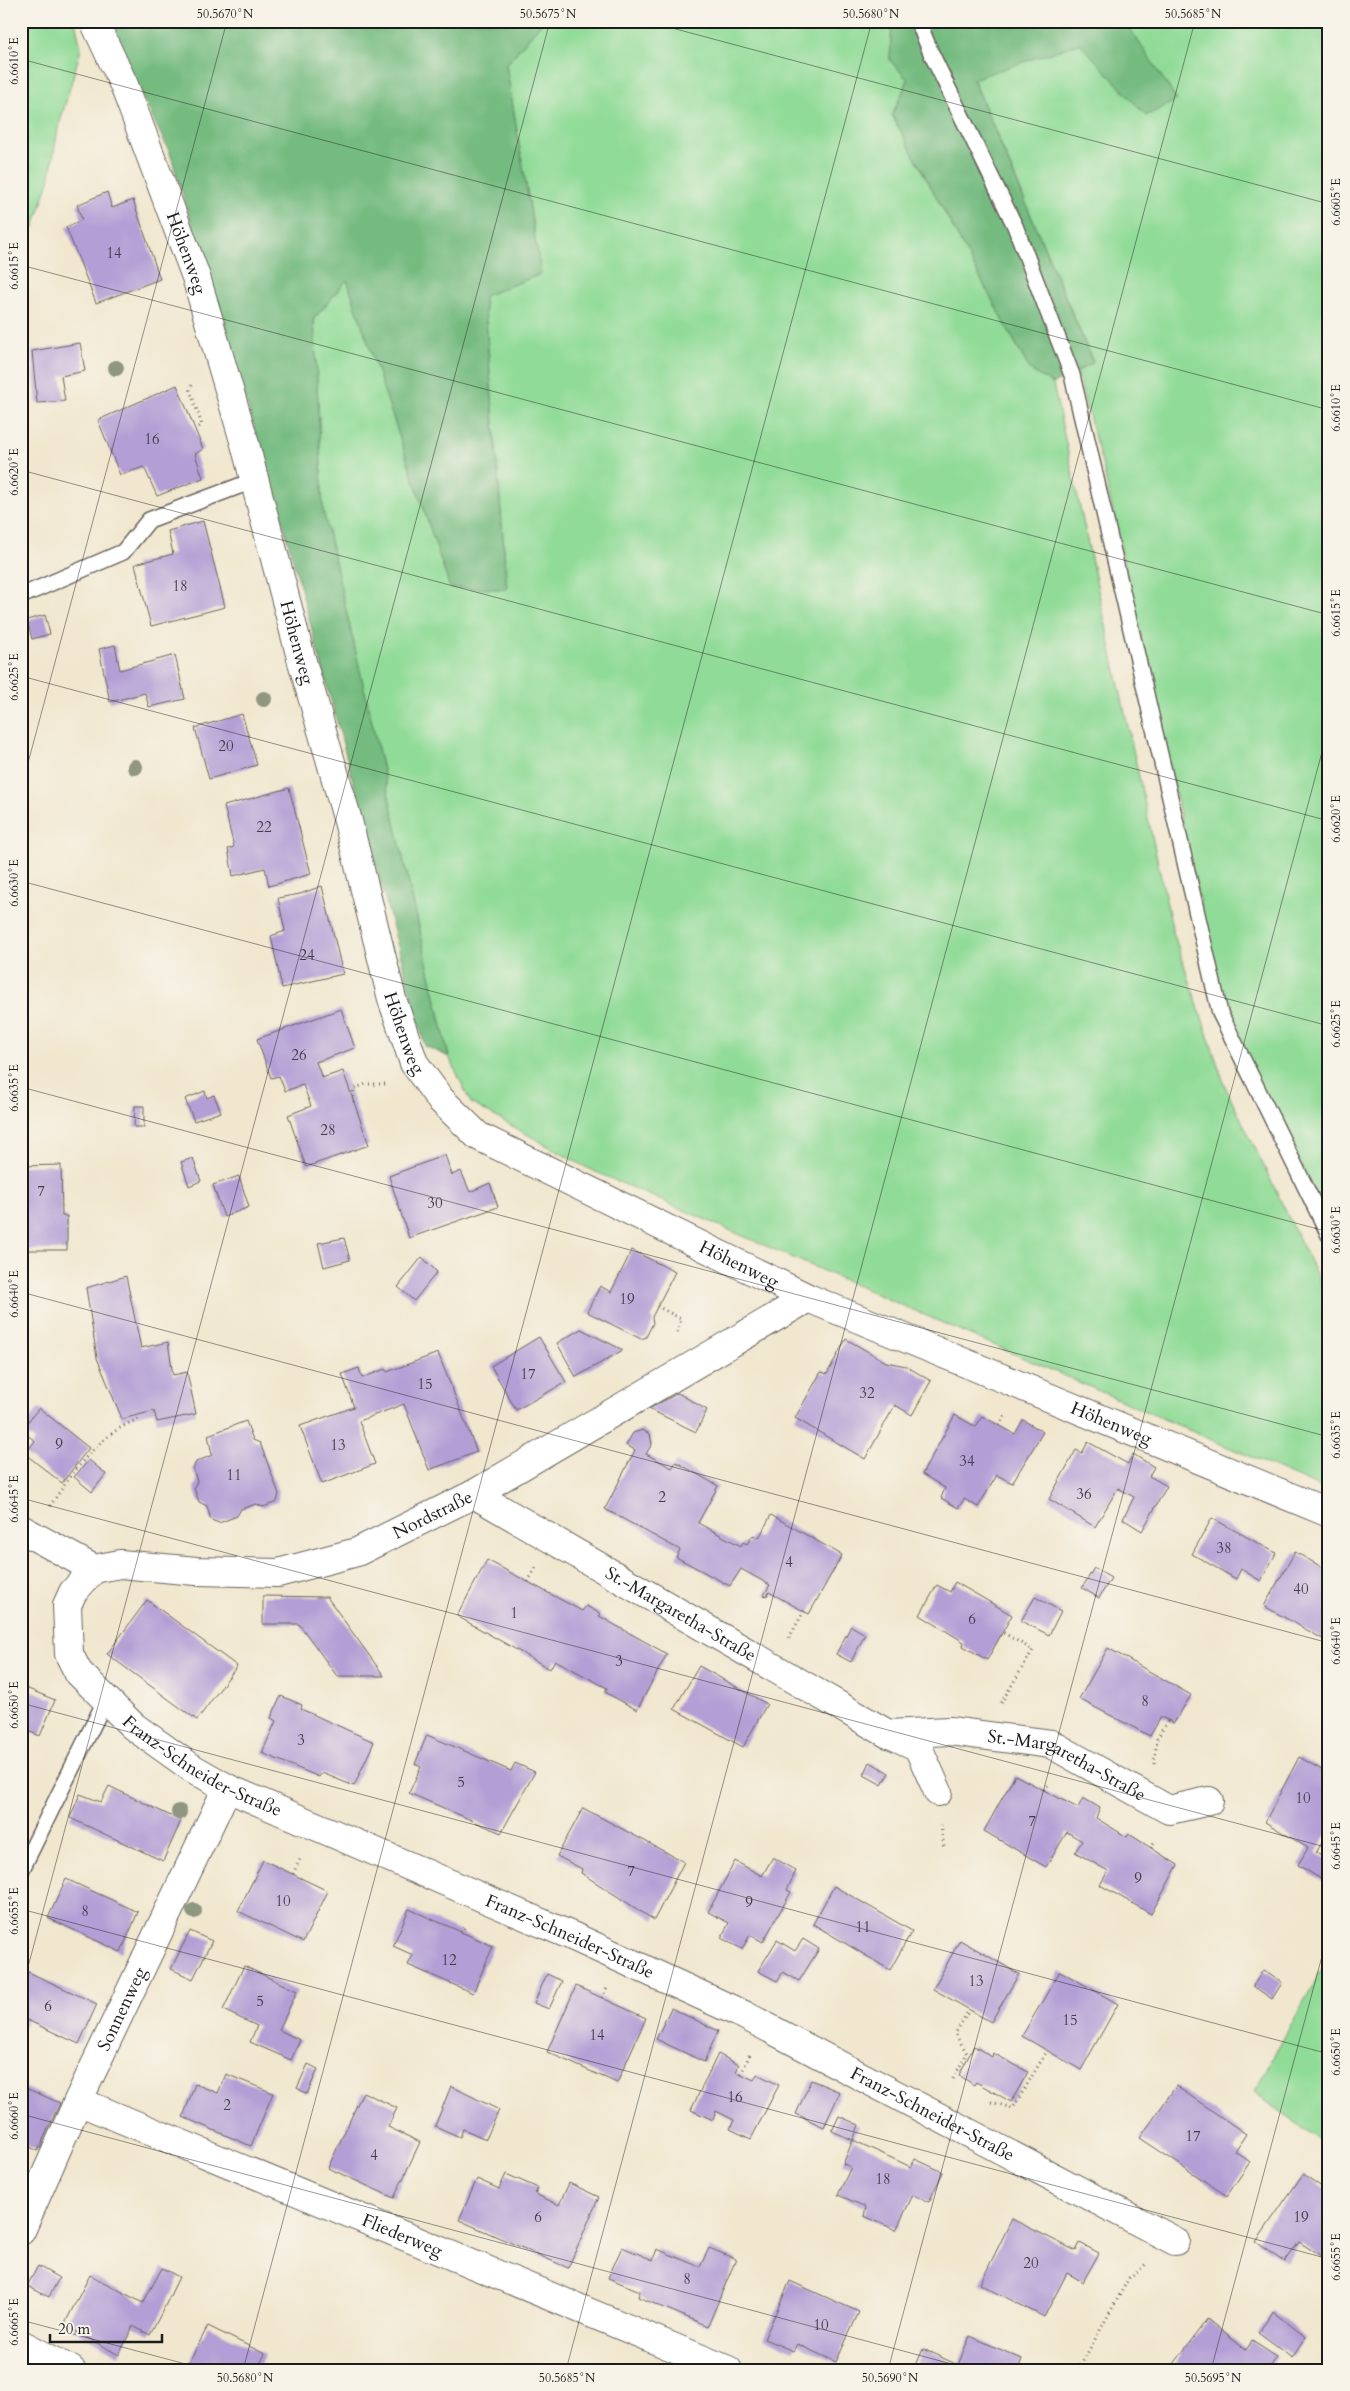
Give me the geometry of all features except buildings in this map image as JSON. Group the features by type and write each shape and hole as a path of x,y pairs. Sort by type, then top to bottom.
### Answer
{"street":[{"name":"Höhenweg","path":"94,21 124,85 196,277 255,480 301,658 348,821 392,999 414,1063 440,1099 478,1136 808,1298 1329,1513"},
{"name":"Nordstraße","path":"94,1569 120,1564 196,1571 278,1573 357,1552 474,1494 808,1298"},
{"name":"St.-Margaretha-Straße","path":"474,1494 888,1734 918,1747 938,1792"},
{"path":"21,1529 94,1569"},
{"name":"Franz-Schneider-Straße","path":"94,1569 73,1592 67,1605 69,1654 78,1672 105,1701 133,1726 192,1768 227,1788 572,1936 744,2015 1175,2241"},
{"name":"St.-Margaretha-Straße","path":"888,1734 950,1731 1051,1744 1170,1810 1209,1801"},
{"name":"Sonnenweg","path":"21,2232 78,2101 227,1788"},
{"name":"Fliederweg","path":"78,2101 728,2370"},
{"path":"21,2344 71,2370"}],"lane":[{"path":"918,21 931,53 1015,226 1072,376 1220,1013 1329,1235"},
{"path":"21,596 123,552 149,520 255,480"},
{"path":"21,1872 105,1701"}],"path":[{"path":"354,1102 352,1089 366,1084 398,1086 422,1074"},
{"path":"657,1306 681,1319 674,1345"},
{"path":"51,1506 88,1454 121,1426 139,1419"},
{"path":"790,1638 804,1611"},
{"path":"997,1710 1033,1650 1002,1632"},
{"path":"1155,1756 1157,1739 1168,1720"},
{"path":"953,2079 967,2053 955,2034 969,2010"},
{"path":"990,2102 1013,2108 1047,2051"},
{"path":"1078,2370 1129,2278"}],"green space":[{"path":"21,21 75,21 81,49 58,129 49,181 34,227 21,232"},
{"path":"105,21 543,21 506,65 541,274 484,296 507,589 450,588 347,280 314,319 323,510 449,1057 425,1046 280,512 170,153"},
{"path":"543,21 892,21 890,60 908,80 892,115 1030,370 1053,384 1173,932 1225,1086 1321,1284 1329,1292 1329,1491 589,1169 471,1103 449,1057 323,510 314,319 347,279 450,588 507,589 484,295 541,274 506,65"},
{"path":"892,21 1125,21 1177,100 1146,116 1080,43 973,79 1093,363 1053,384 1030,370 892,115 908,80 890,60"},
{"path":"1125,21 1329,21 1329,1220 1224,1012 1104,471 1077,372 1093,362 973,78 1080,43 1177,100"},
{"path":"1329,1956 1329,2147 1254,2092"}]}
